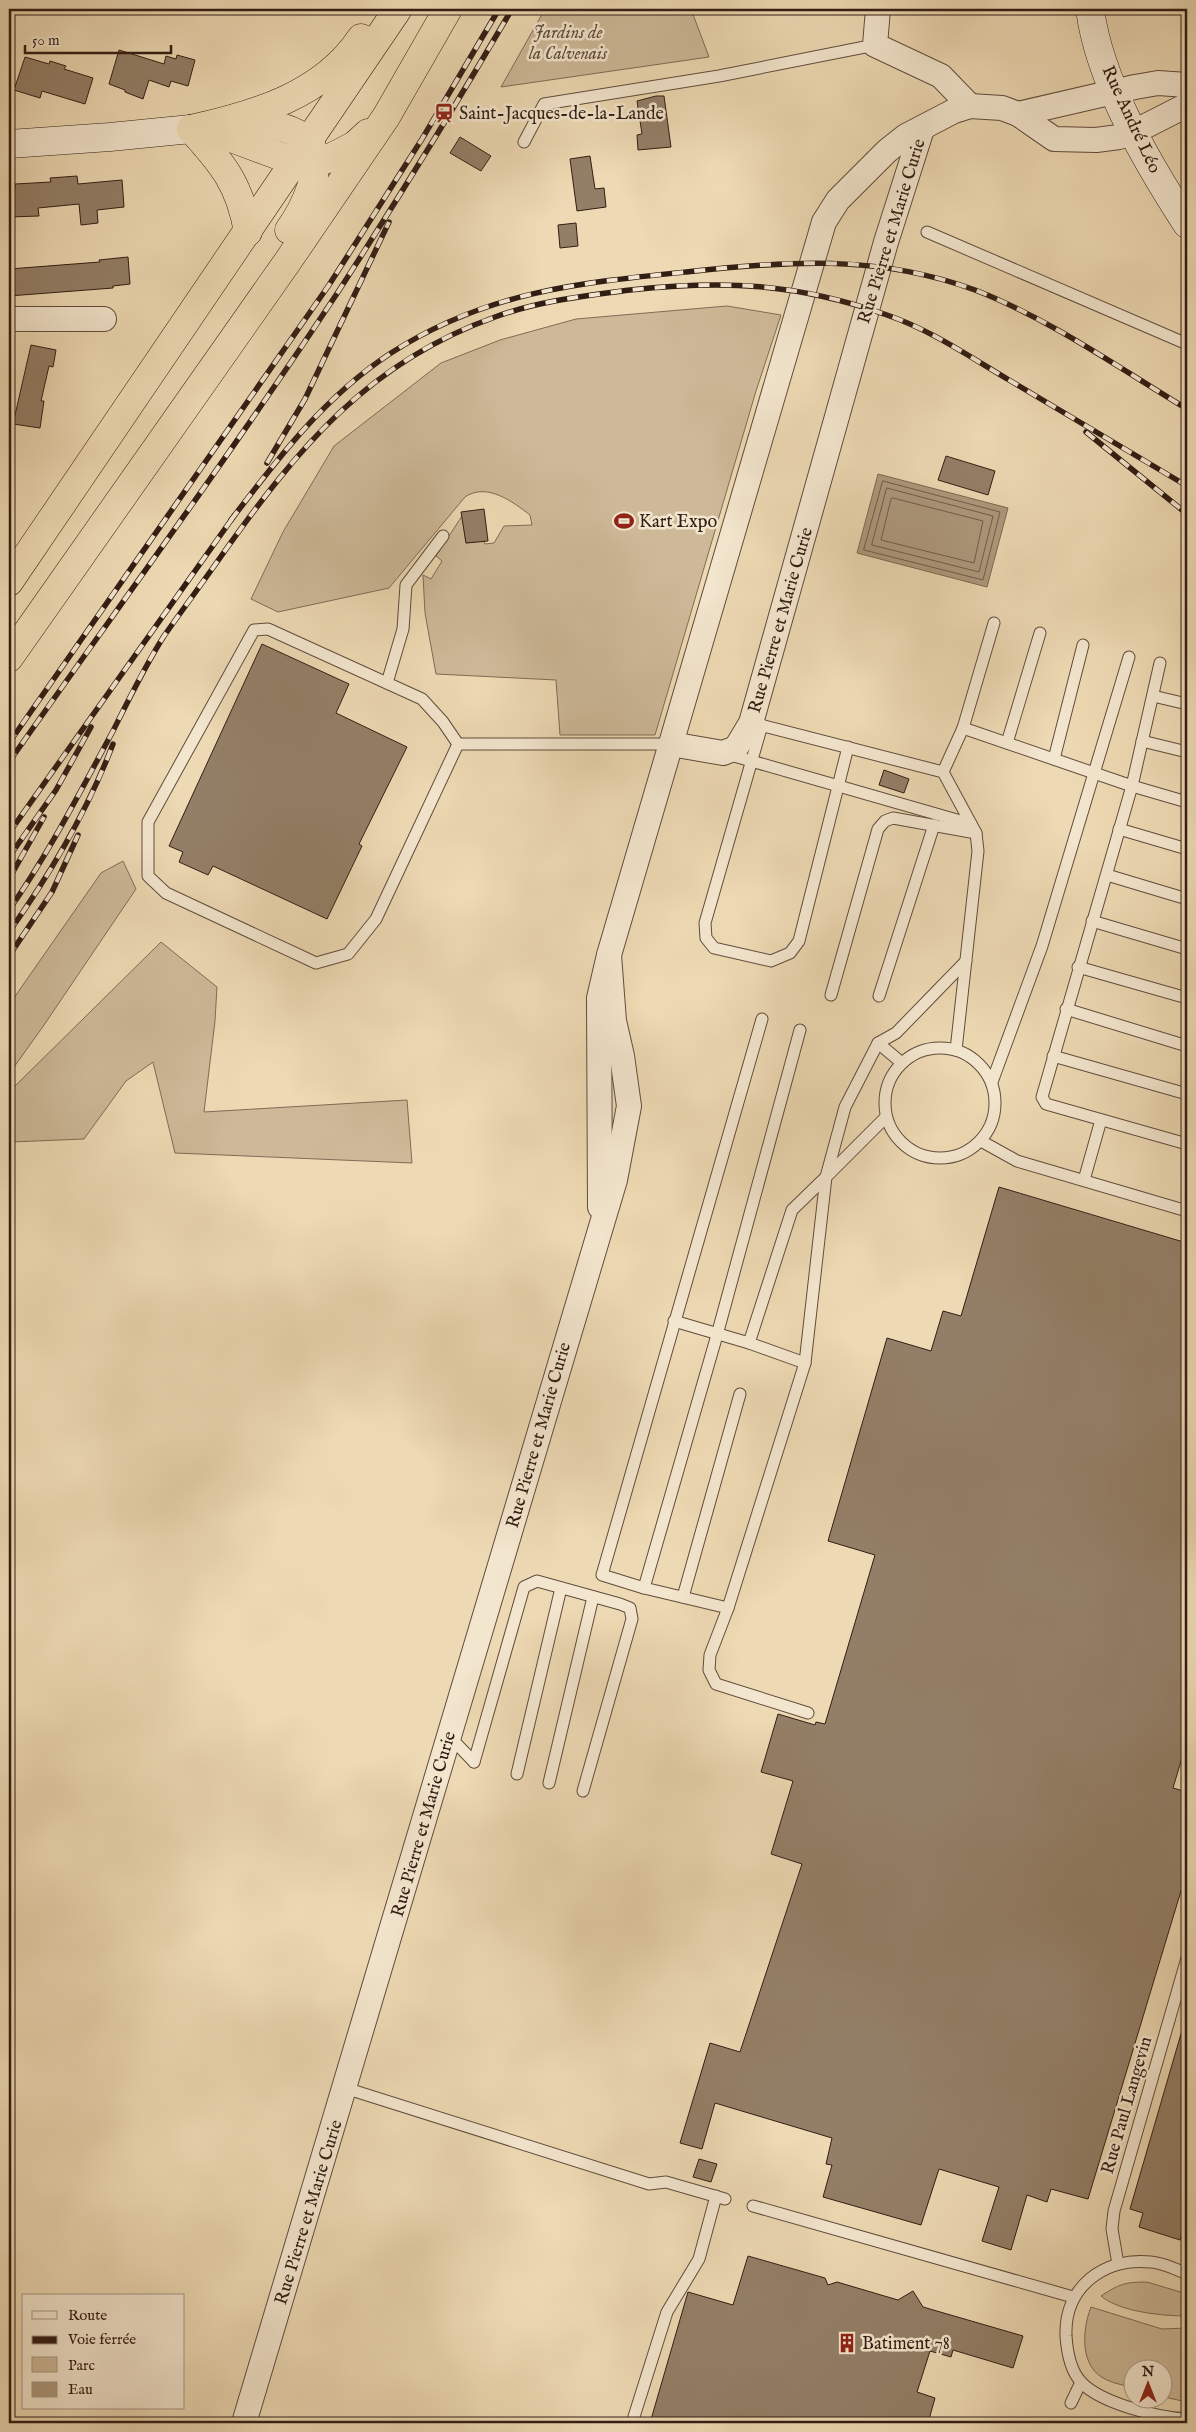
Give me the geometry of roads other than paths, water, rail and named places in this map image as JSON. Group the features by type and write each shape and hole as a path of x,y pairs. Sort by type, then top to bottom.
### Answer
{"highway":[{"path":"191,129 227,121 280,102 332,73 353,49 379,9"},
{"path":"9,582 248,232 306,156 398,9"},
{"path":"9,658 386,117 448,9"},
{"path":"191,129 306,156 328,159 355,145 386,117"},
{"path":"28,632 303,209 310,194 306,156 285,129 243,120 227,121"},
{"path":"191,129 218,157 230,178 241,198 248,232"}],"street":[{"path":"878,9 875,45 941,76 970,106"},
{"name":"Rue André Léo","path":"1090,9 1107,73 1115,92 1134,132 1187,224"},
{"path":"1018,114 1158,83 1187,85"},
{"path":"922,129 954,111 970,106 1002,108 1018,114 1054,139 1096,140 1119,137 1134,132 1187,105"},
{"path":"9,144 191,129"},
{"name":"Rue Pierre et Marie Curie","path":"722,753 736,748 756,724 883,250 922,129"},
{"name":"Rue Pierre et Marie Curie","path":"244,2423 615,1180 629,1106 622,1056 614,1021 609,955 824,222 838,200 887,151 906,136 922,129"},
{"path":"9,319 104,319"},
{"path":"672,744 722,753"}],"lane":[{"path":"524,142 544,104 719,76 875,45"},
{"path":"927,232 1187,344"},
{"path":"387,682 402,629 406,586 443,536"},
{"path":"943,772 964,728 994,623"},
{"path":"268,629 422,699 443,722 458,744 376,919 348,954 316,962 166,893 148,876 148,822 254,630 268,629"},
{"path":"1007,743 1040,633"},
{"path":"1054,759 1083,645"},
{"path":"992,1082 1042,946 1129,657"},
{"path":"1160,663 1132,786 1078,967 1042,1097 1043,1102 1187,1144"},
{"path":"1153,696 1187,704"},
{"path":"848,747 799,941 790,953 771,961 714,948 706,938 705,924 752,761 756,724 848,747 943,772 974,829 978,851 956,1050"},
{"path":"964,728 1095,771 1132,786 1187,802"},
{"path":"1142,741 1187,752"},
{"path":"458,744 672,744"},
{"path":"722,753 838,786 974,829"},
{"path":"832,995 878,829 885,821 893,818 934,826 974,829"},
{"path":"879,996 934,826"},
{"path":"1119,829 1187,849"},
{"path":"1107,875 1187,899"},
{"path":"1092,921 1187,949"},
{"path":"808,1713 716,1684 709,1670 710,1655 728,1608 805,1363 826,1177 845,1108 878,1043 896,1033 966,961"},
{"path":"1078,967 1187,998"},
{"path":"1066,1010 1187,1046"},
{"path":"728,1608 644,1588 602,1575 762,1018"},
{"path":"644,1588 717,1335 800,1030"},
{"path":"878,1043 902,1063"},
{"path":"937,1048 956,1050 973,1059 981,1066 992,1082 996,1101 991,1125 981,1141 956,1157 936,1159 919,1155 899,1140 886,1117 887,1088 902,1063 918,1052 937,1048"},
{"path":"1053,1056 1187,1094"},
{"path":"749,1343 792,1210 886,1117"},
{"path":"1084,1180 1102,1120"},
{"path":"981,1141 1017,1160 1187,1211"},
{"path":"674,1321 749,1343 805,1363"},
{"path":"683,1597 740,1394"},
{"path":"449,1736 474,1762 524,1588 537,1581 630,1608 632,1619 583,1791"},
{"path":"517,1774 561,1588"},
{"path":"549,1783 593,1597"},
{"name":"Rue Paul Langevin","path":"1118,2264 1112,2229 1114,2211 1187,1958"},
{"path":"345,2088 649,2184 666,2182 721,2197 698,2259 667,2312 632,2423"},
{"path":"753,2206 1073,2297"},
{"path":"1187,2274 1153,2262 1137,2261 1118,2264 1104,2269 1089,2279 1073,2297 1066,2329 1066,2346 1073,2370 1081,2382 1104,2399 1174,2419 1187,2419"},
{"path":"1071,2403 1081,2382"}],"water":[{"path":"878,474 1008,508 987,587 857,553"}],"railway":[{"path":"9,743 329,285 422,139 499,9"},
{"path":"9,762 217,469 338,292 470,81 512,9"},
{"path":"267,463 305,399 389,222"},
{"path":"231,520 285,451 324,408 367,370 426,332 497,303 570,286 646,276 760,265 831,263 903,270 939,278 975,290 1030,315 1084,345 1187,409"},
{"path":"9,910 64,822 164,636 278,479 339,413 373,384 409,358 450,336 511,311 596,294 697,285 729,285 791,290 854,304 903,321 935,336 1187,486"},
{"path":"1086,432 1187,514"},
{"path":"9,833 234,516"},
{"path":"9,857 56,790 91,727"},
{"path":"9,932 54,865 92,794 113,744"},
{"path":"9,879 44,817"},
{"path":"9,956 52,892 78,835"}],"place":[{"name":"Saint-Jacques-de-la-Lande","path":"444,113"},
{"name":"Kart Expo","path":"624,521"},
{"name":"Batiment 78","path":"847,2343"}],"park label":[{"name":"Jardins de la Calvenais","path":"568,42"}]}
